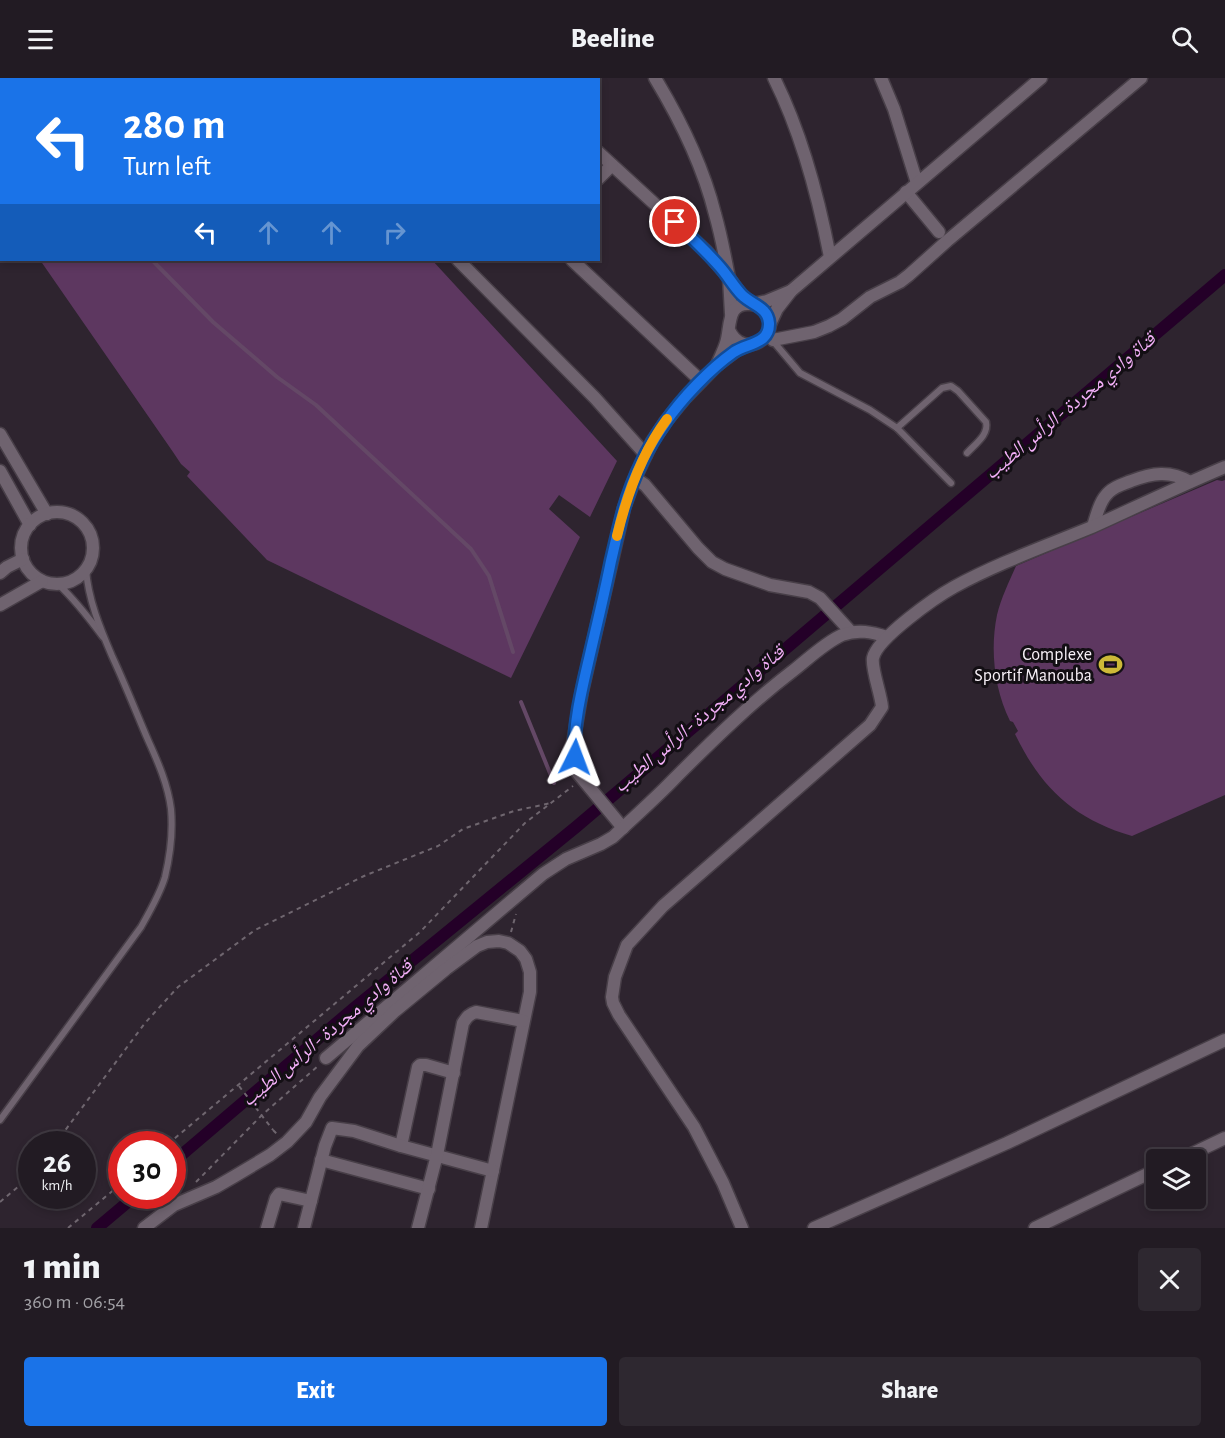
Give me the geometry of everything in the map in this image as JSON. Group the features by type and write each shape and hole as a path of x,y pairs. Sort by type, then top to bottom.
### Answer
{"street":[{"path":"655,78 675,112 698,161 715,213 729,278 731,314 726,344 717,365"},
{"path":"774,78 796,129 810,171 822,214 830,257"},
{"path":"881,78 897,118 917,183"},
{"path":"620,824 576,771 573,743 582,691 624,508 652,442 666,421 717,365 737,350 760,341 769,333 777,309 791,291 1041,78"},
{"path":"769,333 814,332 842,319 870,297 900,282 1141,78"},
{"path":"600,154 706,251 741,295 765,311 768,317 769,333"},
{"path":"600,177 612,165"},
{"path":"906,192 939,232"},
{"path":"459,261 595,398 646,455"},
{"path":"573,261 701,381"},
{"path":"731,314 739,306 768,301 791,291"},
{"path":"729,330 736,340 748,345"},
{"path":"0,434 47,514"},
{"path":"742,1228 723,1182 694,1127 613,1003 615,977 627,945 663,906 870,725 882,707 873,658 876,651 887,637 922,607 952,588 987,571 1225,467"},
{"path":"0,471 30,525"},
{"path":"1093,526 1102,500 1120,485 1156,473 1176,475 1190,482"},
{"path":"635,478 645,485 698,549 712,562 770,585 809,592 820,598 847,628 887,637"},
{"path":"62,512 74,516 85,525 92,538 91,560 86,569 74,580 49,584 42,581 27,567 23,559 21,550 23,537 30,525 47,514 62,512"},
{"path":"0,573 23,559"},
{"path":"0,605 42,581"},
{"path":"327,1058 543,874 566,859 614,837 620,824 676,777 752,704 847,628"},
{"path":"144,1228 174,1205 236,1176 287,1142 306,1122 320,1097 358,1046 395,1011 446,969 477,946 493,941 508,943 520,951 526,959 530,972 530,992 481,1228"},
{"path":"418,1228 437,1155 467,1017 471,1013 480,1012 523,1021"},
{"path":"814,1228 1007,1143 1225,1040"},
{"path":"400,1146 418,1067 426,1065 454,1073"},
{"path":"304,1228 321,1160 332,1128 354,1131 493,1171"},
{"path":"1202,1149 1225,1138"},
{"path":"321,1160 429,1189"},
{"path":"1035,1228 1146,1175"},
{"path":"267,1228 279,1194 311,1201"}],"lane":[{"path":"769,333 800,373 870,410 897,428 951,483"},
{"path":"897,428 942,388 951,386 987,425 986,432 967,453"},
{"path":"0,1120 141,927 164,879 169,856 171,809 166,786 159,764 93,607 86,569"},
{"path":"58,584 70,595 108,645"}],"path":[{"path":"184,1131 420,932 525,823 582,778"},
{"path":"65,1131 145,1023 178,987 255,930 364,876 438,846 463,829 514,811 551,803"},
{"path":"508,943 516,913"},
{"path":"190,1189 262,1115 327,1058"},
{"path":"239,1086 273,1130"},
{"path":"0,1202 18,1187"},
{"path":"68,1228 108,1195"}],"shaded area":[{"path":"41,261 433,261 617,461 590,517 559,495 549,509 580,537 511,678 267,560 187,476 190,472 181,464"},
{"name":"Complexe Sportif Manouba","path":"1217,480 1225,480 1225,795 1132,836 1111,829 1076,810 1048,786 1025,753 1015,734 1018,731 1010,721 1005,709 997,682 994,641 997,615 1016,566"}],"waterway":[{"path":"153,261 213,322 277,377 316,405 471,549 489,576 513,652"},
{"name":"قناة وادي مجردة - الرأس الطيب","path":"186,1151 354,1008 576,827 1225,275"},
{"path":"521,702 554,783"},
{"name":"قناة وادي مجردة - الرأس الطيب","path":"97,1228 120,1209"}],"slow traffic":[{"path":"617,536 635,478 652,442 667,419"}],"place":[{"name":"Complexe Sportif Manouba","path":"1110,665"}],"route":[{"path":"575,757 573,743 582,691 624,508 635,478 652,442 685,398 717,365 737,350 755,344 765,337 770,324 765,311 741,295 706,251 675,222"}]}
